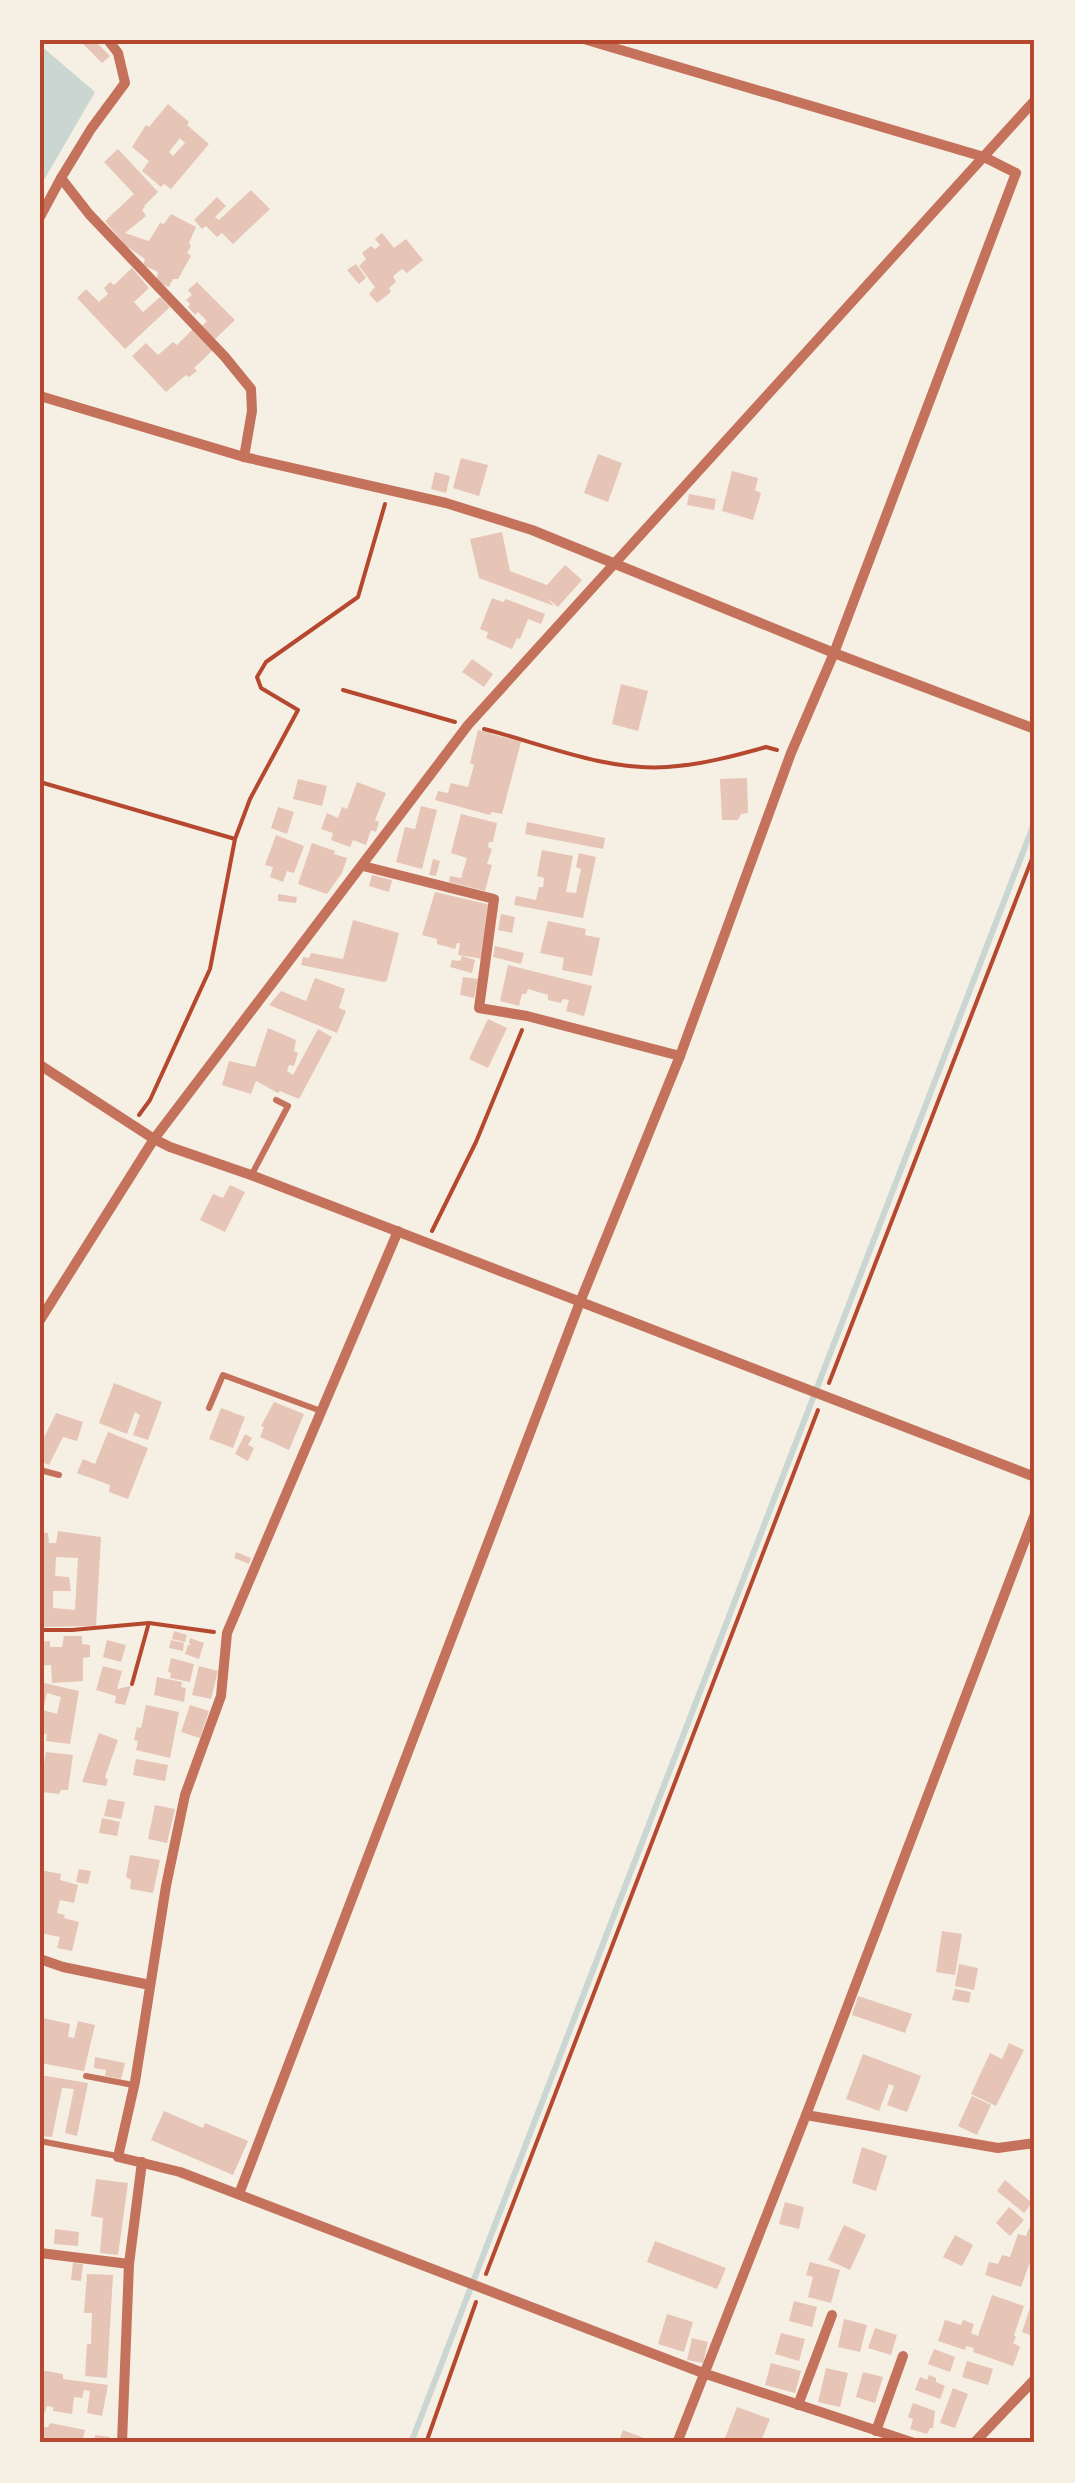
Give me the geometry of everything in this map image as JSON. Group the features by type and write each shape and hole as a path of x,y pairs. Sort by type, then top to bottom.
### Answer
{"street":[{"path":"40,217 91,129 124,83 118,52 108,40"},
{"path":"239,2194 580,1302 680,1056 791,753 834,653 1016,173 984,157 587,40"},
{"path":"40,1320 154,1139 468,726 1035,100"},
{"path":"61,178 89,214 251,389 252,410 244,457"},
{"path":"40,396 244,457 446,503 532,530 834,653 1035,729"},
{"path":"362,866 494,899 479,1008 527,1016 680,1056"},
{"path":"40,1066 170,1147 1035,1477"},
{"path":"398,1232 227,1634 221,1696 186,1795 166,1886 134,2085 118,2157 180,2172 703,2373 914,2443"},
{"path":"677,2443 1035,1514"},
{"path":"40,1960 150,1985"},
{"path":"806,2115 998,2148 1035,2143"},
{"path":"122,2443 129,2264 142,2162"},
{"path":"40,2253 129,2264"},
{"path":"798,2405 832,2315"},
{"path":"876,2431 904,2356"},
{"path":"974,2443 1035,2379"}],"lane":[{"path":"251,1175 288,1106 276,1100"},
{"path":"209,1408 222,1375 322,1412"},
{"path":"40,1470 58,1475"},
{"path":"86,2076 134,2085"},
{"path":"40,2141 118,2157"}],"path":[{"path":"132,1125 150,1100 210,969 235,839 250,799 298,710 260,688 257,677 266,662 358,597 388,490"},
{"path":"343,690 604,761 664,767 700,763 766,747 791,753"},
{"path":"40,782 235,839"},
{"path":"426,2443 480,2290 1035,851"},
{"path":"426,1243 476,1142 527,1016"},
{"path":"132,1684 148,1624"},
{"path":"40,1630 148,1624 227,1634"}],"shaded area":[{"path":"40,45 95,92 40,187"}],"building":[{"path":"94,40 110,56 102,63 83,44"},
{"path":"168,104 209,144 171,189 164,184 161,187 142,171 149,161 132,147 146,125 149,127","holes":["180,138 185,143 173,156 169,152"]},
{"path":"118,149 158,192 142,210 146,216 125,233 149,241 171,214 196,227 187,253 191,256 169,287 156,282 158,272 143,265 145,259 125,245 105,221 134,194 104,162"},
{"path":"251,190 270,209 233,244 222,233 217,237 194,220 217,197 226,206 215,217 219,220"},
{"path":"382,233 394,248 406,239 423,260 407,273 402,269 393,276 396,282 389,288 391,292 377,303 369,294 375,287 359,266 366,259 362,253 380,245 375,239"},
{"path":"356,264 366,278 359,284 347,270"},
{"path":"132,268 149,288 134,302 143,312 160,297 170,307 125,349 77,298 86,289 99,302 108,294 104,288 110,282 114,285"},
{"path":"197,282 235,320 215,339 202,326 207,321 188,307 186,300 192,295 188,290"},
{"path":"193,329 213,350 194,368 197,371 166,392 132,356 146,343 158,355 173,342 177,345"},
{"path":"598,454 622,463 608,502 584,493"},
{"path":"461,458 488,465 479,496 453,488"},
{"path":"732,471 758,478 755,490 761,493 753,520 722,511"},
{"path":"435,472 450,476 446,493 431,489"},
{"path":"689,494 716,499 714,510 687,505"},
{"path":"502,532 510,571 547,585 565,565 582,580 558,607 547,598 554,606 479,578 470,539"},
{"path":"492,598 503,602 506,599 545,614 541,624 528,619 512,649 486,638 488,632 480,629"},
{"path":"472,659 493,674 484,687 462,672"},
{"path":"621,684 648,691 638,731 612,724"},
{"path":"478,730 521,742 502,814 490,815 435,800 438,791 448,793 451,783 468,787"},
{"path":"747,778 748,813 741,814 738,820 722,820 720,779"},
{"path":"298,779 327,786 322,806 293,799"},
{"path":"357,782 386,793 375,820 379,822 376,832 371,830 366,845 353,840 350,847 331,840 333,833 321,829 327,813 338,818 342,807 347,809"},
{"path":"421,806 437,810 422,869 396,862 405,827 415,829"},
{"path":"278,807 294,812 287,834 271,828"},
{"path":"461,814 497,823 488,847 492,849 487,864 492,865 485,891 449,882 450,876 461,878 467,858 451,853"},
{"path":"527,822 605,838 603,849 525,834"},
{"path":"276,835 304,846 294,873 287,871 283,882 270,877 273,867 265,865"},
{"path":"312,843 347,858 327,894 298,884"},
{"path":"542,850 573,856 566,892 576,893 581,869 576,867 579,853 596,857 583,918 514,905 516,896 536,900 539,887 543,887 544,878 537,876"},
{"path":"433,859 440,861 436,876 429,875"},
{"path":"372,875 392,880 389,892 369,886"},
{"path":"435,892 491,905 483,959 458,955 460,943 455,949 422,935"},
{"path":"278,894 297,897 296,903 278,901"},
{"path":"501,914 515,917 512,933 498,930"},
{"path":"353,920 399,933 384,982 301,965 303,957 309,958 311,953 343,959"},
{"path":"548,921 586,929 585,935 600,938 592,976 562,970 564,958 540,953"},
{"path":"495,946 524,953 521,964 493,957"},
{"path":"462,956 475,960 472,973 450,967 452,960 460,961"},
{"path":"508,965 592,986 584,1016 566,1011 569,1000 548,1000 548,995 528,989 519,1006 500,1001"},
{"path":"463,977 478,979 474,998 460,995"},
{"path":"315,978 345,989 339,1008 346,1011 337,1033 269,1005 281,991 306,1001"},
{"path":"488,1019 507,1028 488,1068 469,1059"},
{"path":"268,1028 296,1040 294,1051 298,1053 294,1066 289,1065 287,1071 293,1075 318,1029 332,1037 299,1099 256,1081 251,1094 222,1085 229,1061 255,1067"},
{"path":"230,1185 245,1192 225,1232 200,1220 213,1194 223,1198"},
{"path":"114,1383 162,1402 148,1440 133,1435 140,1415 135,1412 127,1434 99,1423"},
{"path":"274,1402 304,1414 289,1450 260,1437 264,1427 261,1426"},
{"path":"221,1408 245,1417 233,1448 209,1439"},
{"path":"56,1413 83,1422 77,1441 63,1437 49,1465 40,1461 40,1446"},
{"path":"108,1432 148,1448 128,1499 109,1492 110,1485 77,1473 83,1459 95,1464"},
{"path":"245,1434 252,1438 248,1445 254,1448 248,1461 235,1454"},
{"path":"58,1531 101,1537 96,1626 40,1627 40,1533 48,1533 49,1543 56,1543","holes":["56,1557 78,1558 75,1610 53,1608 53,1591 71,1591 69,1577 55,1576"]},
{"path":"236,1552 251,1558 249,1564 234,1558"},
{"path":"174,1631 187,1635 185,1642 172,1639"},
{"path":"64,1636 82,1636 82,1644 90,1645 90,1657 83,1658 83,1681 52,1683 51,1665 40,1666 40,1642 50,1641 50,1647 62,1647"},
{"path":"190,1638 204,1643 199,1659 185,1654 191,1645"},
{"path":"107,1640 126,1645 121,1662 103,1657"},
{"path":"171,1640 184,1643 183,1651 169,1648"},
{"path":"171,1658 194,1664 190,1682 170,1678"},
{"path":"103,1666 122,1671 117,1689 131,1686 125,1705 115,1703 116,1696 96,1690"},
{"path":"199,1666 218,1671 211,1699 192,1695"},
{"path":"157,1677 182,1682 181,1687 186,1688 184,1702 154,1695"},
{"path":"44,1683 79,1691 70,1744 46,1741 47,1734 40,1733","holes":["47,1693 61,1697 57,1714 43,1710"]},
{"path":"146,1705 179,1712 170,1758 136,1750 138,1741 134,1740"},
{"path":"190,1705 209,1711 200,1738 181,1732"},
{"path":"99,1733 118,1740 105,1777 106,1786 82,1782"},
{"path":"46,1752 73,1755 68,1790 59,1794 42,1792 40,1764 44,1763"},
{"path":"136,1759 168,1765 165,1781 133,1775"},
{"path":"108,1799 125,1802 121,1819 104,1816"},
{"path":"155,1805 175,1809 167,1843 148,1839"},
{"path":"102,1818 120,1822 117,1836 99,1833"},
{"path":"130,1855 160,1860 153,1893 130,1889 131,1880 126,1877"},
{"path":"79,1869 91,1871 88,1884 76,1882"},
{"path":"40,1870 61,1874 60,1880 78,1885 74,1903 60,1900 57,1913 79,1922 72,1951 57,1948 60,1937 40,1933"},
{"path":"942,1931 962,1934 955,1975 936,1972"},
{"path":"959,1964 978,1968 974,1990 955,1986"},
{"path":"955,1989 971,1992 969,2003 952,2000"},
{"path":"858,1996 912,2014 905,2033 852,2015"},
{"path":"43,2018 70,2024 68,2037 74,2038 78,2021 95,2025 84,2071 40,2063"},
{"path":"1009,2043 1024,2050 996,2106 971,2094 990,2053 1002,2059"},
{"path":"863,2054 921,2076 907,2112 887,2105 894,2086 889,2084 879,2111 846,2099"},
{"path":"95,2057 125,2063 121,2079 105,2076 106,2070 94,2068"},
{"path":"40,2075 88,2083 77,2136 65,2133 74,2089 62,2088 52,2137 40,2136"},
{"path":"972,2096 991,2105 977,2135 958,2126"},
{"path":"164,2111 248,2141 233,2175 151,2140"},
{"path":"862,2147 887,2156 876,2191 852,2183"},
{"path":"96,2179 128,2183 118,2255 100,2253 103,2218 91,2216"},
{"path":"1005,2180 1032,2203 1024,2213 997,2191"},
{"path":"785,2202 804,2207 799,2229 779,2224"},
{"path":"1009,2207 1024,2220 1010,2236 996,2223"},
{"path":"844,2225 866,2235 850,2270 828,2260"},
{"path":"1029,2228 1035,2230 1035,2263 1030,2262 1021,2287 985,2275 989,2262 998,2264 1002,2255 1010,2257 1018,2234 1026,2236"},
{"path":"55,2229 79,2232 78,2246 54,2244"},
{"path":"955,2235 973,2245 962,2266 943,2257"},
{"path":"655,2241 726,2268 717,2289 647,2262"},
{"path":"810,2262 840,2270 831,2303 808,2297 813,2277 806,2275"},
{"path":"73,2263 83,2264 81,2281 71,2280"},
{"path":"87,2274 113,2275 107,2378 85,2376 92,2313 84,2313"},
{"path":"992,2295 1024,2306 1014,2335 1013,2343 1020,2347 1013,2366 973,2352 974,2348 966,2346 965,2350 938,2341 945,2320 974,2324 971,2333 978,2336"},
{"path":"794,2301 817,2307 812,2327 789,2321"},
{"path":"1032,2302 1035,2303 1035,2337 1022,2332"},
{"path":"667,2314 693,2322 684,2352 658,2344"},
{"path":"844,2319 867,2325 860,2352 838,2347"},
{"path":"875,2328 897,2335 891,2355 868,2348"},
{"path":"781,2333 805,2339 799,2361 775,2354"},
{"path":"692,2338 708,2342 703,2363 687,2360"},
{"path":"934,2349 955,2357 950,2372 928,2364"},
{"path":"967,2361 993,2369 988,2385 962,2377"},
{"path":"771,2363 801,2371 795,2393 765,2385"},
{"path":"826,2368 848,2373 840,2407 818,2402"},
{"path":"40,2370 63,2374 63,2379 108,2385 102,2416 87,2413 90,2391 84,2390 82,2398 74,2397 72,2414 47,2406 44,2414 40,2414"},
{"path":"863,2372 883,2377 875,2403 856,2397"},
{"path":"929,2375 945,2386 940,2399 915,2390 920,2377 927,2380"},
{"path":"953,2388 968,2394 955,2428 940,2423"},
{"path":"913,2403 935,2411 933,2428 927,2434 910,2429 913,2419 908,2417"},
{"path":"737,2407 770,2419 760,2443 723,2443"},
{"path":"50,2423 85,2430 82,2443 46,2443 42,2440 44,2427"},
{"path":"623,2430 657,2443 618,2443"},
{"path":"95,2435 110,2437 110,2443 94,2443"}],"waterway":[{"path":"411,2443 1035,821"}]}
